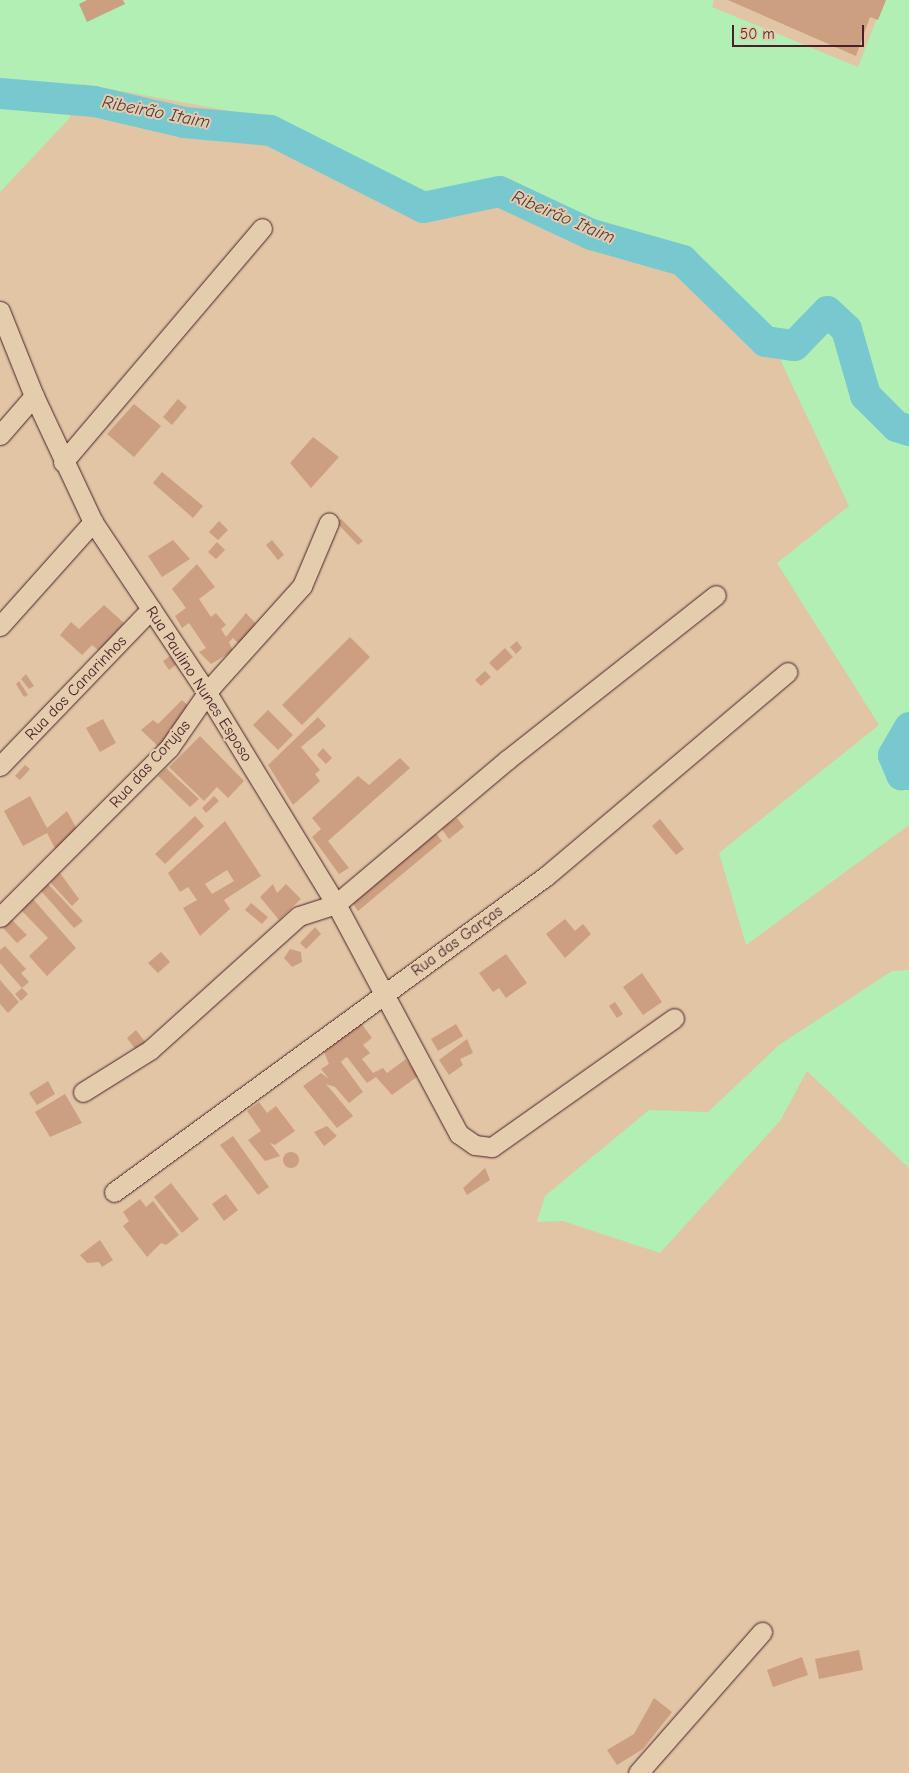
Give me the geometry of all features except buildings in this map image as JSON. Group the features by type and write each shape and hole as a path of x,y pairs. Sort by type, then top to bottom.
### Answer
{"street":[{"path":"63,462 262,228"},
{"name":"Rua Paulino Nunes Esposo","path":"0,311 63,462 93,522 206,693 336,904 412,1050 459,1134 475,1146 492,1147 674,1018"},
{"path":"0,435 34,396"},
{"path":"0,626 93,522"},
{"name":"Rua das Corujas","path":"0,917 169,748 206,693 302,586 329,522"},
{"path":"83,1092 150,1050 299,916 336,904 507,760 716,595"},
{"name":"Rua dos Canarinhos","path":"0,766 151,609"},
{"name":"Rua das Garças","path":"114,1192 289,1067 383,993 459,943 546,876 787,672"},
{"path":"638,1773 762,1632"}],"green space":[{"path":"0,0 714,0 712,7 858,67 884,0 909,0 909,825 746,945 719,853 879,725 777,563 849,506 765,327 685,249 600,223 503,176 426,194 273,119 83,84 69,119 0,192"},
{"path":"909,970 909,1168 807,1071 780,1121 660,1253 563,1221 537,1222 545,1196 649,1110 708,1112 779,1045 892,971"}],"waterway":[{"name":"Ribeirão Itaim","path":"0,93 94,101 184,122 270,130 423,207 499,191 591,234 682,260 765,341 794,345 827,311 846,329 865,395 896,426 909,430"},
{"name":"Ribeirão Itaim","path":"909,727 893,755 901,774 909,774"}]}
